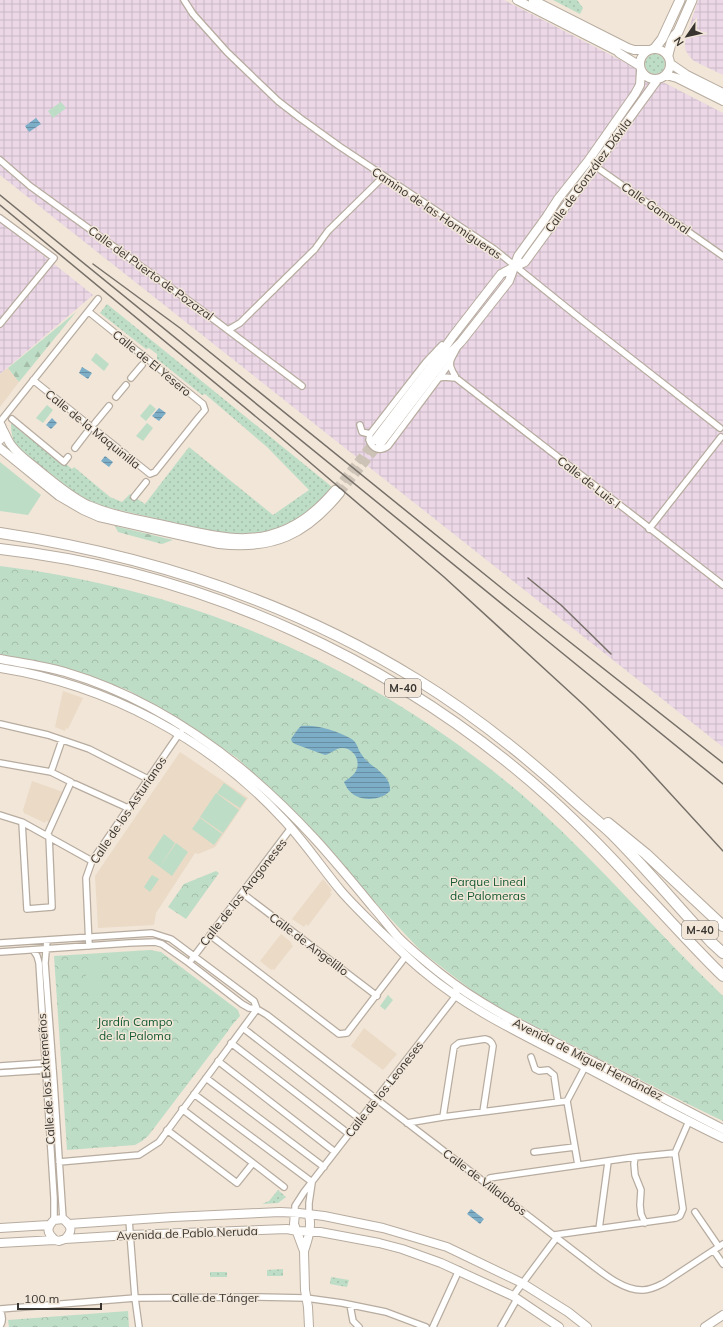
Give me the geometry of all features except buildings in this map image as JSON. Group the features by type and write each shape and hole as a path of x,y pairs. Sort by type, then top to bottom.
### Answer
{"highway":[{"name":"M-40","path":"0,532 101,552 182,573 250,597 338,636 416,679 523,755 558,786 610,833 723,953"},
{"name":"M-40","path":"0,550 55,557 104,567 149,578 190,591 232,605 284,626 331,648 371,670 444,715 488,746 521,773 597,843 723,976"},
{"path":"558,786 581,799 646,854 723,926"}],"main road":[{"path":"651,49 662,39 680,0"},
{"path":"670,60 672,41 675,34 678,32 692,0"}],"street":[{"name":"Camino de las Hormigueras","path":"184,0 193,14 227,52 278,101 313,128 494,250 722,427"},
{"path":"517,0 617,51 641,68 648,78 658,79 666,75 670,68 670,60"},
{"path":"533,0 628,48 634,50 660,49 687,75 723,93"},
{"path":"641,68 641,57 651,49"},
{"name":"Calle de González Dávila","path":"375,439 501,274 514,266 525,262 592,163 637,92 640,85 641,68"},
{"path":"666,75 677,78 723,101"},
{"name":"Calle de González Dávila","path":"592,163 658,79"},
{"name":"Calle del Puerto de Pozazal","path":"0,160 30,186 228,330 302,386"},
{"name":"Calle Gamonal","path":"592,163 723,256"},
{"path":"228,330 240,323 315,249 328,231 384,176"},
{"path":"0,218 54,258 0,324"},
{"path":"461,342 439,378 388,446 381,450 373,446 369,440 375,439 461,342 508,281 514,266"},
{"path":"0,440 2,437 1,425 33,380 98,299"},
{"name":"Calle de El Yesero","path":"89,312 203,404 205,410 199,417"},
{"path":"439,378 456,378 450,362"},
{"path":"132,378 142,365"},
{"name":"Calle de Luis I","path":"456,378 723,585"},
{"name":"Calle de la Maquinilla","path":"33,380 150,474 155,472 199,417"},
{"path":"116,397 126,385"},
{"name":"Calle de la Maquinilla","path":"95,424 109,406"},
{"path":"12,419 64,462 68,457"},
{"path":"0,448 60,496 83,510 99,517 219,544 250,546 269,543 288,536 310,524 320,516 338,492 302,521 285,530 254,538 224,538 115,514 88,505 62,489 14,449 1,425"},
{"path":"360,425 362,432 375,439"},
{"path":"649,528 722,437 719,432 722,427"},
{"path":"75,448 88,431"},
{"path":"134,497 146,482"},
{"name":"Avenida de Miguel Hernández","path":"0,659 65,672 103,686 140,702 198,736 234,762 272,795 315,839 398,936 419,956 471,997 723,1129"},
{"name":"Avenida de Miguel Hernández","path":"0,668 63,682 99,694 136,710 179,734 230,768 268,803 292,828 317,861 354,905 422,971 456,997 492,1019 723,1138"},
{"path":"0,724 48,735 89,749 148,779"},
{"name":"Avenida de Miguel Hernández","path":"179,734 184,731 234,762"},
{"name":"Calle de los Asturianos","path":"89,946 86,878 92,861 179,734"},
{"path":"51,772 62,740"},
{"path":"0,763 51,772 71,782 48,836 52,907 27,909 22,822"},
{"path":"75,784 128,808"},
{"path":"0,815 22,822 92,861"},
{"name":"Calle de los Aragoneses","path":"189,963 292,828"},
{"name":"Avenida de Miguel Hernández","path":"317,861 339,881 344,880 345,878 342,870"},
{"name":"Avenida de Miguel Hernández","path":"354,905 347,895 353,890 378,913"},
{"name":"Calle de Angelillo","path":"242,893 377,996"},
{"path":"0,942 152,933 171,939 254,1001 257,1009"},
{"path":"210,935 339,1034 347,1033 377,996 406,956"},
{"path":"33,950 35,940"},
{"name":"Calle de los Extremeños","path":"48,940 45,962 58,1162 66,1222"},
{"path":"0,952 155,942 162,944 189,963 242,1004 249,1008 257,1009"},
{"name":"Calle de los Extremeños","path":"33,950 39,963 55,1208 52,1222"},
{"path":"455,985 457,992 456,997"},
{"name":"Calle de los Leoneses","path":"295,1213 295,1206 312,1182 456,997"},
{"path":"58,1162 139,1155 159,1142 257,1009"},
{"name":"Calle de Villalobos","path":"257,1009 614,1281 634,1289 643,1290 654,1288 719,1247"},
{"path":"243,1028 360,1119"},
{"path":"443,1117 454,1046 459,1043 485,1039 489,1040 493,1046 483,1112"},
{"path":"231,1043 349,1134"},
{"path":"531,1057 535,1069 539,1071 548,1070 554,1075 558,1102"},
{"path":"218,1060 335,1152"},
{"path":"0,1066 45,1063"},
{"path":"578,1165 567,1100 585,1067"},
{"path":"0,1073 46,1070"},
{"path":"206,1078 324,1167"},
{"path":"194,1094 312,1182 309,1203 309,1215 311,1221 304,1251 305,1290 309,1327"},
{"path":"407,1123 567,1100"},
{"path":"182,1109 284,1187"},
{"path":"501,1327 522,1283 556,1236 676,1218 682,1213 683,1209 675,1153 689,1121"},
{"path":"167,1130 237,1183 253,1163"},
{"path":"534,1152 575,1146"},
{"path":"485,1182 490,1178 496,1177 635,1157 675,1153"},
{"path":"635,1157 635,1175 641,1190 640,1205 644,1223"},
{"path":"599,1229 608,1162"},
{"path":"695,1212 719,1247 723,1264"},
{"name":"Avenida de Pablo Neruda","path":"66,1222 265,1213 295,1213 309,1215"},
{"path":"295,1213 294,1224 304,1251"},
{"path":"309,1215 383,1228 447,1247 522,1283 568,1312 587,1327"},
{"path":"129,1220 135,1298 139,1327"},
{"path":"52,1222 48,1229 50,1235 55,1240"},
{"path":"0,1228 52,1222 66,1222 70,1229 70,1234 65,1239 59,1241 0,1243"},
{"name":"Avenida de Pablo Neruda","path":"65,1239 286,1229 335,1235 402,1249 459,1270 515,1298 559,1327"},
{"path":"433,1327 459,1270"},
{"name":"Calle de Tánger","path":"0,1310 135,1298 306,1298 386,1312 426,1327"},
{"path":"350,1305 353,1321 359,1327"},
{"path":"0,1310 2,1314 2,1321 0,1326"},
{"path":"705,1327 723,1315"}],"shaded area":[{"path":"0,0 504,0 723,113 723,747 0,175"},
{"path":"698,0 723,0 723,75 694,61 685,49 685,41"},
{"path":"0,221 93,295 0,374"},
{"path":"8,368 19,382 0,407 0,374"},
{"path":"63,691 83,698 68,729 66,728 65,731 55,727"},
{"path":"180,752 248,798 215,847 198,854 195,853 156,913 154,925 98,928 95,876"},
{"path":"32,781 63,792 49,822 46,821 45,823 24,813 23,810"},
{"path":"323,879 332,890 330,893 332,894 308,926 306,924 304,927 292,919"},
{"path":"281,934 292,943 291,944 293,946 274,970 271,970 260,961"},
{"path":"364,1028 397,1054 383,1070 351,1046"}],"green space":[{"path":"553,0 577,0 583,8 580,14"},
{"path":"655,54 662,57 665,64 662,71 655,74 648,71 645,64 648,57"},
{"path":"61,102 66,108 53,118 48,111"},
{"path":"107,304 332,487 307,511 280,527 250,533 233,534 215,532 106,507 88,500 71,490 16,446 12,432 12,421 72,469 74,467 110,497 122,502 130,494 145,504 189,447 273,515 309,490 267,447 205,394 202,395 157,359 157,354 149,348 146,349 100,313"},
{"path":"76,312 19,382 8,368"},
{"path":"96,353 109,364 104,371 91,360"},
{"path":"150,404 156,409 146,421 140,416"},
{"path":"47,405 53,410 43,423 36,418"},
{"path":"147,423 153,428 143,441 136,436"},
{"path":"0,462 41,495 28,515 0,511"},
{"path":"115,526 173,540 162,544 118,532"},
{"name":"Parque Lineal de Palomeras","path":"0,566 74,578 147,595 218,618 287,646 354,679 418,717 479,760 537,808 561,831 608,877 699,973 723,996 723,1121 487,1002 422,952 354,880 291,808 237,758 201,734 128,690 71,670 0,654"},
{"path":"224,783 246,799 240,808 217,793"},
{"path":"216,793 239,810 223,833 200,817"},
{"path":"200,818 222,834 214,845 192,829"},
{"path":"164,834 175,843 160,867 148,858"},
{"path":"176,843 188,852 172,876 160,867"},
{"path":"216,871 219,873 186,919 168,907 184,884"},
{"path":"152,875 159,879 150,892 144,887"},
{"name":"Jardín Campo de la Paloma","path":"150,950 161,952 238,1010 240,1016 148,1136 142,1141 135,1145 67,1150 54,956"},
{"path":"87,963 102,965 100,991 85,990"},
{"path":"388,995 393,1000 385,1010 380,1006"},
{"path":"278,1190 286,1197 278,1203 262,1204 269,1201"},
{"path":"283,1269 283,1276 267,1276 267,1270"},
{"path":"210,1272 227,1272 227,1277 210,1277"},
{"path":"331,1277 349,1280 347,1287 330,1284"},
{"path":"128,1311 129,1327 9,1327 8,1320"}],"water":[{"path":"36,118 41,124 29,132 25,126"},
{"path":"82,367 92,373 88,379 79,373"},
{"path":"159,408 166,413 159,421 152,416"},
{"path":"52,418 57,423 51,429 46,425"},
{"path":"105,456 113,462 109,467 101,461"},
{"path":"301,726 313,726 326,729 345,735 353,740 365,759 384,775 390,785 390,791 385,795 374,799 362,798 351,793 344,782 356,771 358,763 353,753 350,750 340,748 325,755 295,744 291,739"},
{"path":"471,1209 484,1219 480,1224 467,1214"}],"tunnel":[{"path":"335,490 375,440"},
{"path":"340,493 380,444"}],"railway":[{"path":"0,195 723,784"},
{"path":"0,205 272,430 444,577 585,706 635,755 723,851"},
{"path":"93,264 180,328 509,594 723,763"},
{"path":"528,578 561,605 611,654"}]}
